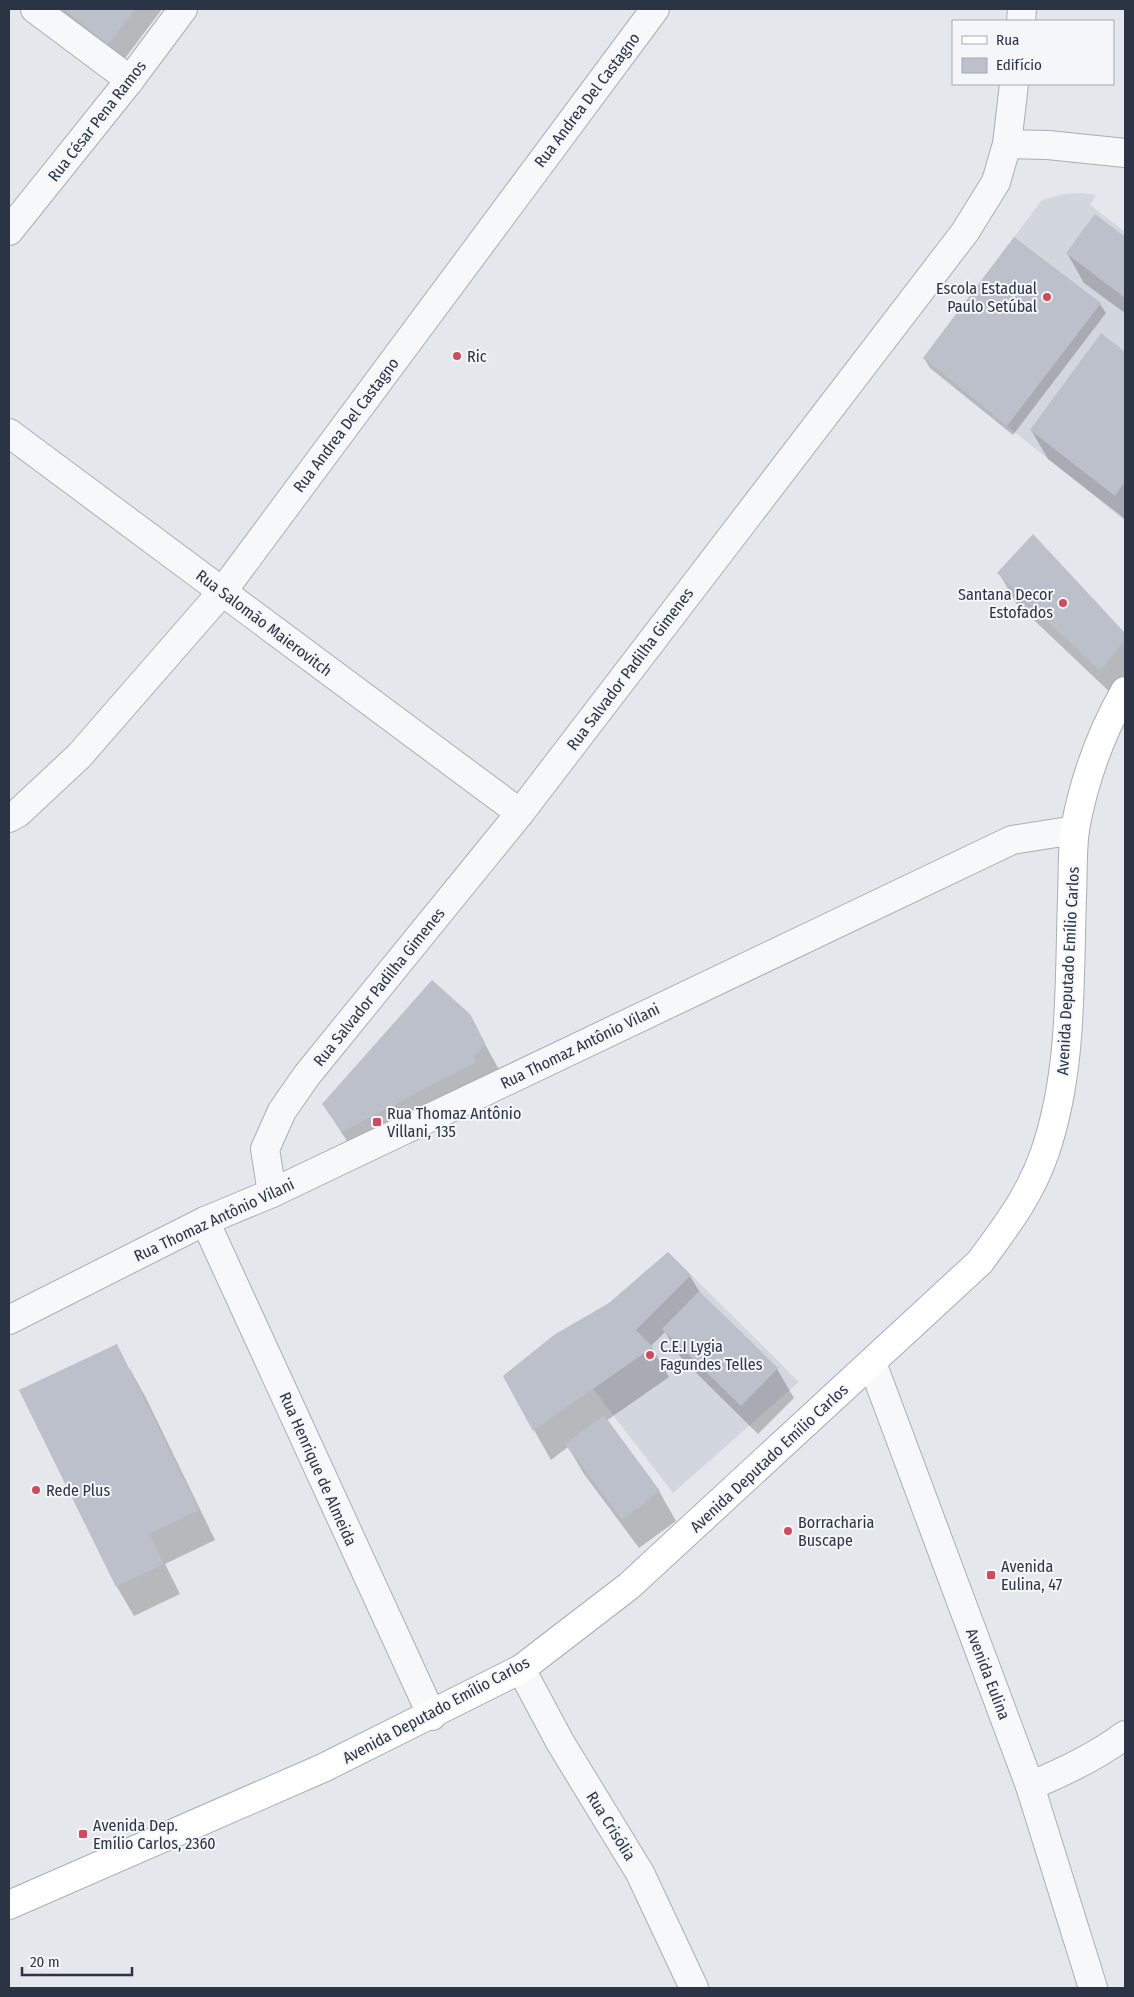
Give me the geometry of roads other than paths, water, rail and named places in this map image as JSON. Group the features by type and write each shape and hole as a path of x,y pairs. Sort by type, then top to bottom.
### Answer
{"main road":[{"name":"Avenida Deputado Emílio Carlos","path":"9,1905 323,1768 432,1716 521,1669 629,1586 980,1262 1020,1207 1044,1152 1057,1106 1066,1057 1075,830 1090,767 1108,721 1125,691"}],"street":[{"path":"34,9 130,80"},
{"name":"Rua César Pena Ramos","path":"9,231 130,80 183,9"},
{"name":"Rua Andrea Del Castagno","path":"9,818 18,813 79,756 222,592 655,9"},
{"name":"Rua Salvador Padilha Gimenes","path":"272,1193 265,1149 282,1111 307,1075 520,813 964,232 996,182 1007,144 1014,85"},
{"path":"1007,144 1048,145 1125,153"},
{"name":"Rua Salomão Maierovitch","path":"9,434 520,813"},
{"name":"Rua Thomaz Antônio Vilani","path":"9,1320 205,1222 272,1193 1012,840 1075,830"},
{"name":"Rua Henrique de Almeida","path":"205,1222 432,1716"},
{"name":"Avenida Eulina","path":"872,1363 1030,1786 1093,1988"},
{"name":"Rua Crisólia","path":"521,1669 560,1742 640,1873 694,1988"},
{"path":"1030,1786 1068,1771 1107,1749 1125,1735"}],"place":[{"name":"Escola Estadual Paulo Setúbal","path":"1047,297"},
{"name":"Ric","path":"457,356"},
{"name":"Santana Decor Estofados","path":"1063,603"},
{"name":"Rua Thomaz Antônio Villani, 135","path":"377,1122"},
{"name":"C.E.I Lygia Fagundes Telles","path":"650,1355"},
{"name":"Rede Plus","path":"36,1490"},
{"name":"Borracharia Buscape","path":"788,1531"},
{"name":"Avenida Eulina, 47","path":"991,1575"},
{"name":"Avenida Dep. Emílio Carlos, 2360","path":"83,1834"}]}
